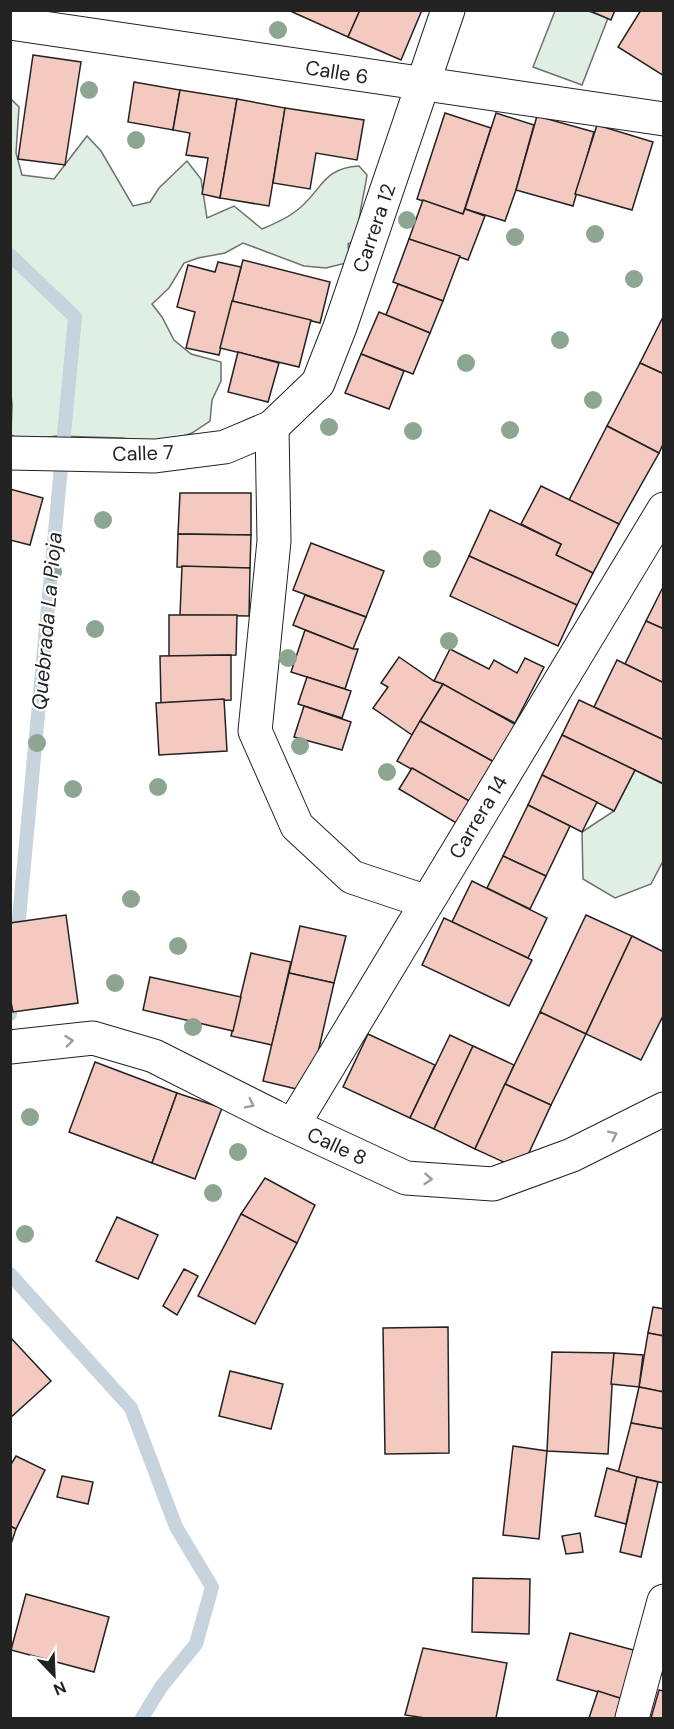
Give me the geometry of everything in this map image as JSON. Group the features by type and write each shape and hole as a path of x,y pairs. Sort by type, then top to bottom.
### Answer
{"street":[{"name":"Carrera 12","path":"272,427 318,382 340,327 424,85 447,10"},
{"name":"Calle 6","path":"10,23 663,119"},
{"name":"Calle 7","path":"10,453 155,456 225,447 272,427"},
{"path":"272,427 274,541 255,730 297,826 352,877 427,902"},
{"name":"Carrera 14","path":"293,1125 663,509"},
{"name":"Calle 8","path":"10,1047 93,1038 154,1056 406,1178 493,1184 572,1155 663,1109"},
{"path":"632,1719 663,1601"}],"green space":[{"path":"555,11 588,11 608,18 582,85 533,67"},
{"path":"10,98 19,107 16,153 22,175 54,179 87,136 101,151 133,206 150,202 159,188 187,161 201,179 207,218 234,206 262,229 296,211 329,176 337,171 359,166 367,175 358,239 348,244 350,262 326,268 304,266 243,243 225,253 184,263 169,288 152,304 174,340 191,354 221,362 221,381 212,400 210,421 192,433 175,439 147,442 122,438 57,436 22,440 11,435"},
{"path":"635,770 663,784 663,861 651,884 615,898 583,879 582,832 614,811"}],"building":[{"path":"288,10 360,10 348,37"},
{"path":"360,10 422,10 401,60 348,37"},
{"path":"588,10 615,10 611,20"},
{"path":"641,10 664,10 664,76 618,47"},
{"path":"33,55 81,62 65,165 18,159"},
{"path":"134,82 180,90 173,130 128,122"},
{"path":"180,90 237,99 220,198 202,194 208,158 186,155 190,133 173,130"},
{"path":"237,99 285,108 269,206 220,198"},
{"path":"285,108 364,120 357,160 316,153 310,189 273,183"},
{"path":"445,113 491,128 463,214 417,199"},
{"path":"496,113 534,125 505,221 465,209"},
{"path":"537,116 594,132 573,206 516,190"},
{"path":"597,125 653,142 632,210 575,194"},
{"path":"423,200 463,214 465,209 485,216 468,260 409,239"},
{"path":"409,239 460,256 443,301 393,282"},
{"path":"243,260 330,282 320,323 232,301"},
{"path":"218,262 241,267 219,355 186,348 195,312 177,307 188,265 215,272"},
{"path":"398,284 443,301 430,333 386,315"},
{"path":"232,301 311,320 299,367 220,348"},
{"path":"379,312 430,333 413,374 361,354"},
{"path":"664,315 664,374 640,363"},
{"path":"238,352 279,363 268,402 228,392"},
{"path":"361,354 404,371 389,409 345,393"},
{"path":"640,363 664,374 664,442 659,453 607,426"},
{"path":"607,426 659,453 619,524 569,500"},
{"path":"541,486 619,524 593,573 556,555 561,544 521,524"},
{"path":"10,489 43,498 30,545 10,540"},
{"path":"180,493 251,493 251,535 178,534"},
{"path":"490,510 561,544 556,555 593,573 577,605 469,556"},
{"path":"178,534 251,535 250,568 177,567"},
{"path":"311,543 384,571 366,617 293,590"},
{"path":"469,556 577,605 558,646 450,596"},
{"path":"182,566 250,568 249,616 180,615"},
{"path":"664,585 664,629 646,621"},
{"path":"305,595 366,617 353,649 293,625"},
{"path":"169,615 237,615 236,655 169,656"},
{"path":"646,621 664,629 664,683 625,664"},
{"path":"305,630 358,649 345,689 291,672"},
{"path":"450,649 489,669 494,660 517,673 525,658 544,667 515,723 434,681"},
{"path":"231,655 231,700 161,703 160,656"},
{"path":"399,657 434,681 443,684 412,735 373,708 388,687 381,683"},
{"path":"617,660 664,683 664,740 594,707"},
{"path":"307,677 351,691 342,718 298,704"},
{"path":"443,684 520,727 494,762 420,721"},
{"path":"224,699 227,751 159,755 156,703"},
{"path":"579,700 664,740 664,784 562,735"},
{"path":"304,706 351,722 342,750 294,737"},
{"path":"420,721 494,762 471,802 397,761"},
{"path":"562,735 635,770 614,811 542,775"},
{"path":"412,768 471,802 458,824 399,789"},
{"path":"542,775 597,802 582,832 528,805"},
{"path":"528,805 570,826 546,876 503,856"},
{"path":"503,856 546,876 530,909 487,888"},
{"path":"472,881 547,918 528,958 452,922"},
{"path":"66,915 78,1003 13,1012 10,997 10,923"},
{"path":"586,915 632,936 586,1034 540,1012"},
{"path":"444,918 532,960 509,1006 422,965"},
{"path":"300,926 346,936 334,983 289,973"},
{"path":"632,936 664,952 664,1014 641,1060 586,1034"},
{"path":"251,953 291,962 272,1045 231,1036"},
{"path":"289,973 334,983 309,1092 263,1081"},
{"path":"150,977 241,997 233,1031 143,1010"},
{"path":"540,1012 586,1034 551,1105 505,1084"},
{"path":"368,1034 435,1065 410,1118 343,1087"},
{"path":"450,1035 473,1046 434,1129 410,1118"},
{"path":"473,1046 514,1065 475,1149 434,1129"},
{"path":"95,1062 177,1093 152,1163 69,1132"},
{"path":"505,1084 551,1105 521,1170 475,1149"},
{"path":"177,1093 222,1108 195,1179 152,1163"},
{"path":"265,1178 315,1205 297,1243 241,1214"},
{"path":"241,1214 297,1243 255,1324 198,1296"},
{"path":"117,1217 158,1235 138,1279 96,1261"},
{"path":"184,1269 198,1276 177,1315 163,1306"},
{"path":"653,1307 664,1309 664,1336 648,1333"},
{"path":"448,1327 449,1453 385,1454 383,1328"},
{"path":"648,1333 664,1336 664,1392 639,1387"},
{"path":"10,1337 51,1381 10,1418"},
{"path":"552,1352 614,1353 608,1454 547,1451"},
{"path":"614,1353 643,1355 639,1387 611,1384"},
{"path":"230,1371 283,1384 271,1429 219,1416"},
{"path":"639,1387 664,1392 664,1429 631,1423"},
{"path":"631,1423 664,1429 664,1483 618,1473"},
{"path":"513,1446 547,1451 539,1539 503,1535"},
{"path":"16,1456 45,1470 16,1529 10,1526 10,1466"},
{"path":"607,1468 637,1477 626,1524 595,1516"},
{"path":"62,1476 93,1482 88,1504 57,1497"},
{"path":"637,1477 658,1482 641,1557 620,1552"},
{"path":"10,1526 16,1529 10,1547"},
{"path":"580,1533 583,1552 566,1554 562,1536"},
{"path":"473,1578 530,1579 529,1634 472,1632"},
{"path":"26,1594 109,1617 94,1672 11,1650"},
{"path":"570,1633 641,1652 626,1700 557,1680"},
{"path":"423,1648 507,1663 496,1718 425,1718 405,1715"},
{"path":"659,1690 664,1691 664,1718 651,1718"},
{"path":"598,1691 626,1700 620,1718 589,1718"}],"waterway":[{"name":"Quebrada La Pioja","path":"10,255 75,317 17,940"},
{"name":"Quebrada La Pioja","path":"10,1014 13,986"},
{"name":"Quebrada La Pioja","path":"10,1274 131,1408 176,1527 212,1587 196,1644 161,1687 142,1718"}]}
